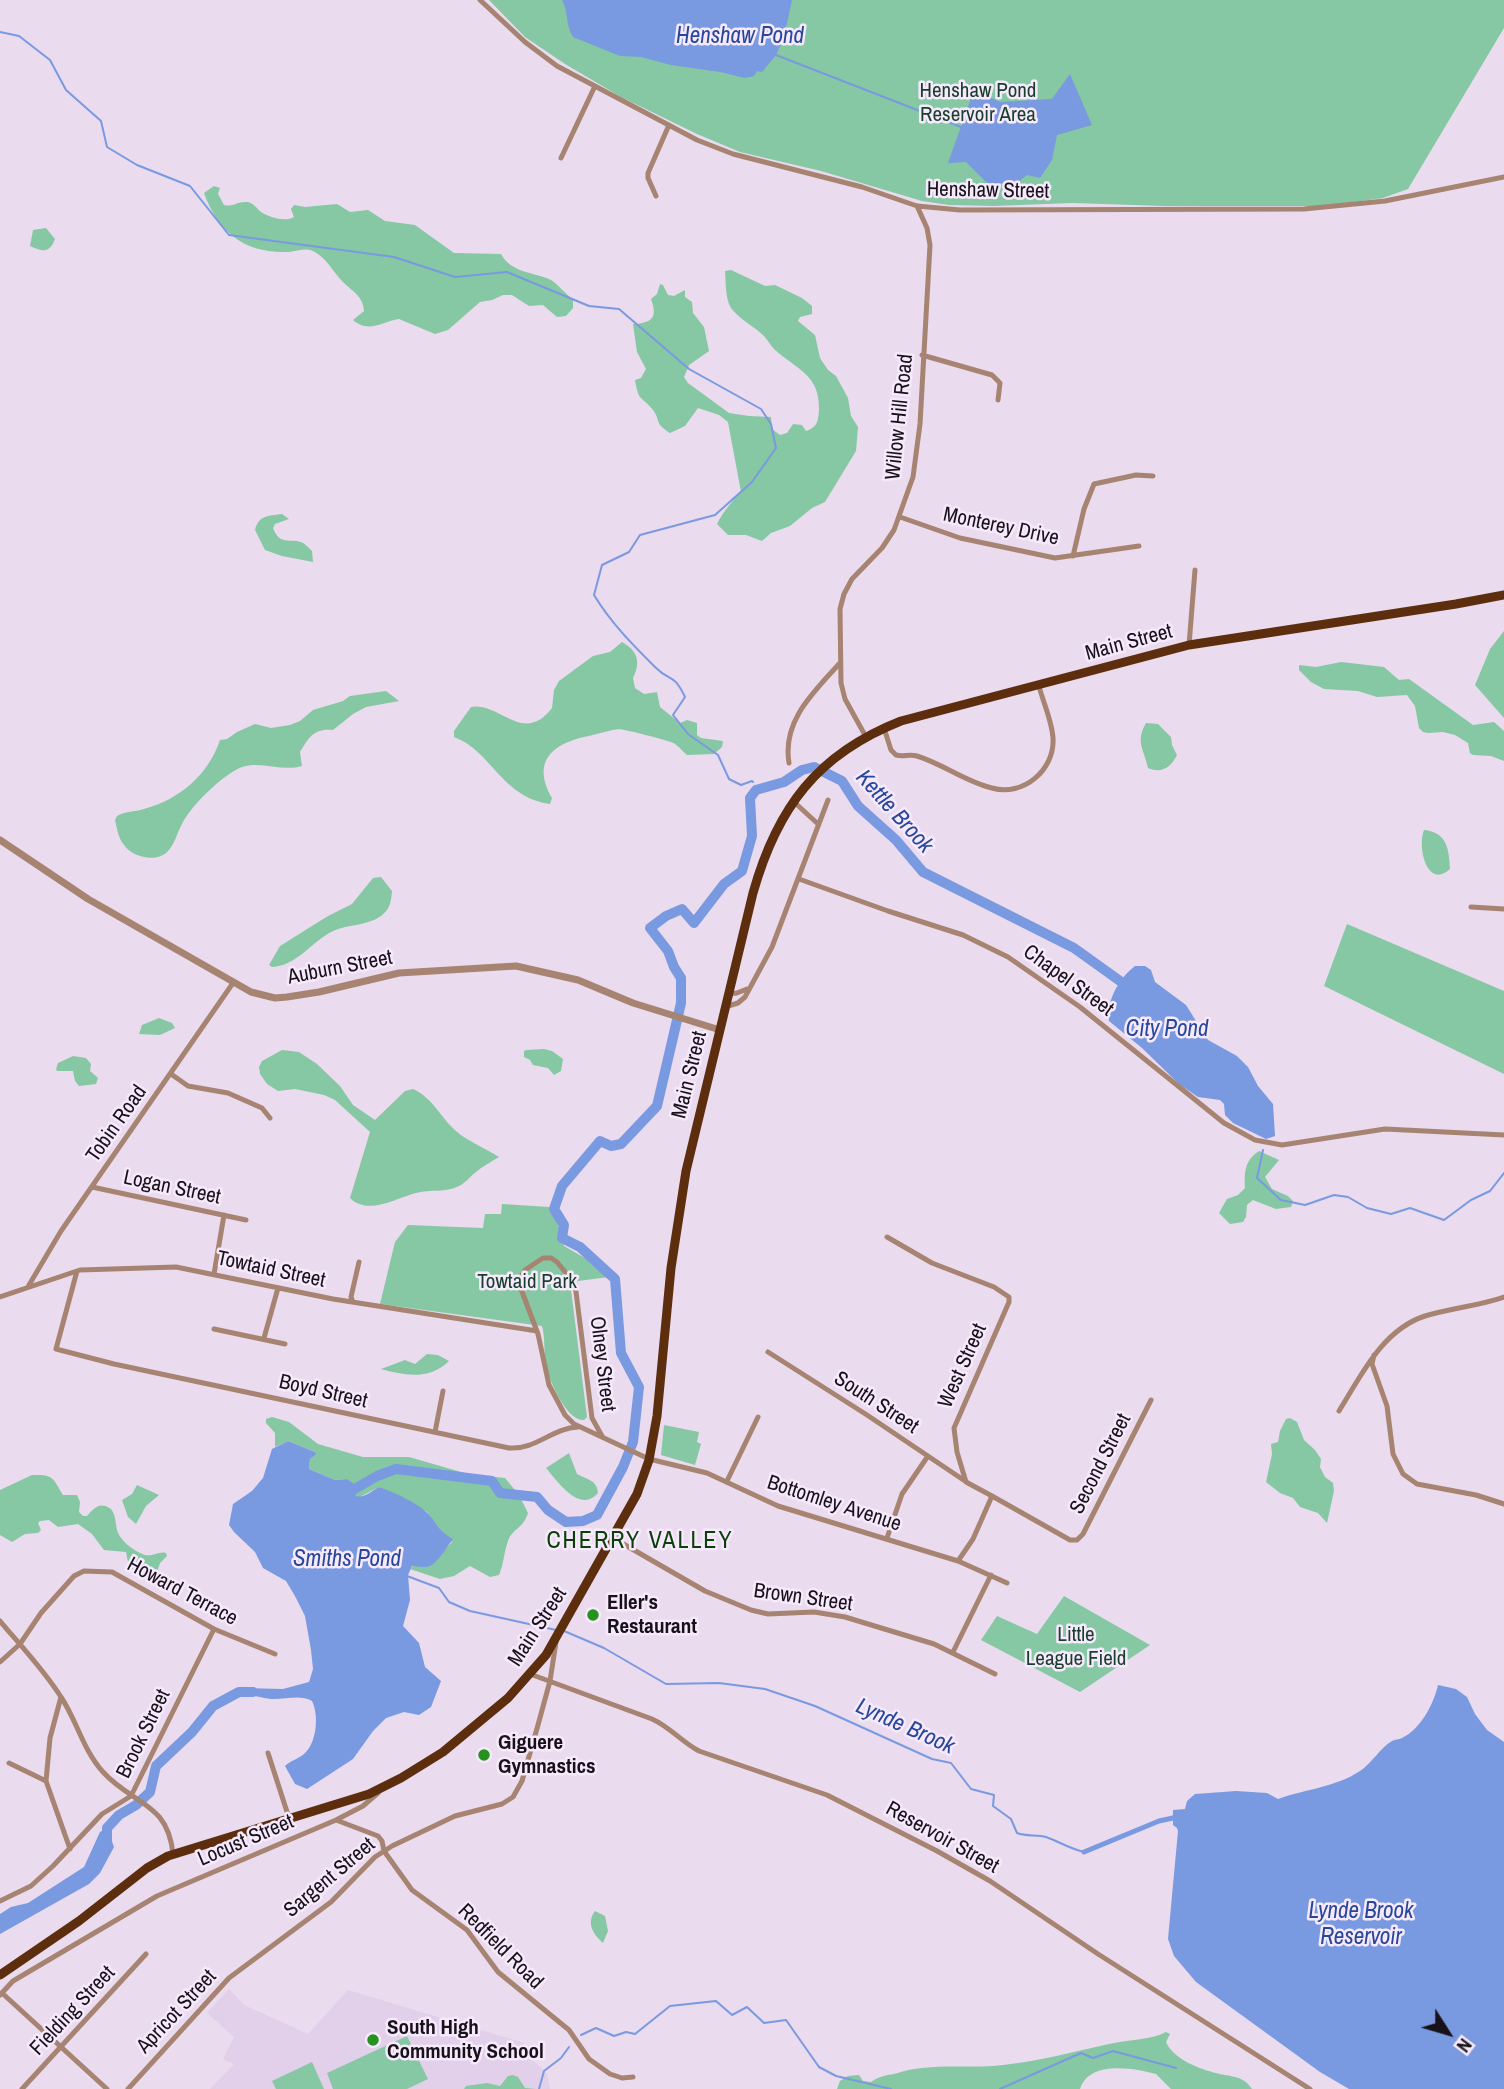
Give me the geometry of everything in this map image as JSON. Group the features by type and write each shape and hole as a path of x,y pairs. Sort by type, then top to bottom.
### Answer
{"highway":[{"name":"Main Street","path":"0,1975 79,1921 148,1868 173,1854 355,1799 383,1788 443,1752 508,1698 530,1674 560,1632 642,1485 657,1416 674,1241 686,1171 728,994 762,859 793,801 821,771 866,737 884,728 1189,645 1504,595"}],"street":[{"name":"Henshaw Street","path":"480,0 540,54 697,140 733,154 862,187 917,206 960,210 1304,209 1385,201 1504,177"},
{"path":"561,158 595,86"},
{"path":"656,196 648,173 669,125"},
{"name":"Willow Hill Road","path":"842,689 839,664 840,609 844,594 855,575 886,543 900,517 916,459 930,245 927,228 917,206"},
{"path":"922,355 992,375 1000,383 998,400"},
{"path":"1073,556 1084,509 1094,484 1136,475 1153,476"},
{"name":"Monterey Drive","path":"900,517 931,529 983,543 1055,558 1139,546"},
{"path":"1189,645 1195,570"},
{"path":"789,763 787,746 793,724 804,704 839,664"},
{"path":"825,679 842,689 866,737"},
{"path":"884,728 891,750 896,755 917,756 992,789 1020,787 1041,773 1051,752 1053,738 1039,685"},
{"name":"Main Street","path":"725,1007 738,1003 772,947 828,800"},
{"path":"793,801 818,824"},
{"name":"Auburn Street","path":"0,840 88,899 251,992 275,998 319,992 399,973 516,966 579,980 633,1003 720,1030"},
{"name":"Chapel Street","path":"799,879 952,931 1009,957 1080,1007 1224,1123 1255,1140 1282,1145 1385,1129 1504,1135"},
{"path":"1471,906 1504,909"},
{"name":"Tobin Road","path":"29,1285 61,1231 233,983"},
{"path":"728,994 743,992 749,987"},
{"path":"171,1074 188,1086 228,1093 262,1108 270,1118"},
{"name":"Logan Street","path":"92,1187 246,1220"},
{"path":"214,1274 224,1215"},
{"name":"West Street","path":"887,1237 932,1263 994,1287 1009,1297 954,1427 957,1452 966,1482"},
{"name":"Olney Street","path":"581,1428 567,1417 549,1385 537,1331 521,1289 520,1279 530,1265 543,1258 551,1258 570,1275 577,1289 592,1418 602,1436"},
{"path":"353,1302 351,1297 359,1262"},
{"name":"Towtaid Street","path":"0,1297 77,1271 166,1266 353,1302 537,1331"},
{"name":"Boyd Street","path":"77,1271 56,1349 114,1364 518,1448 530,1446 563,1429 581,1428"},
{"path":"264,1338 278,1288"},
{"path":"1339,1411 1374,1355 1391,1338 1420,1318 1504,1297"},
{"path":"214,1329 285,1344"},
{"name":"South Street","path":"768,1352 966,1482"},
{"path":"1374,1355 1373,1368 1387,1406 1393,1454 1403,1474 1417,1484 1476,1495 1504,1504"},
{"path":"435,1432 443,1391"},
{"name":"Second Street","path":"992,1496 1070,1540 1077,1540 1083,1534 1151,1400"},
{"path":"727,1482 758,1417"},
{"name":"Bottomley Avenue","path":"581,1428 649,1459 708,1473 779,1506 958,1561 1007,1583"},
{"path":"887,1538 902,1494 928,1456"},
{"path":"958,1561 973,1539 992,1496 966,1482"},
{"name":"Brown Street","path":"612,1538 703,1590 751,1610 768,1614 814,1612 838,1616 921,1640 953,1652 995,1674"},
{"name":"Howard Terrace","path":"20,1644 41,1613 74,1576 82,1572 112,1572 214,1629 275,1654"},
{"path":"953,1652 991,1575"},
{"path":"0,1621 61,1697 90,1758 110,1780 162,1819 169,1831 173,1854"},
{"name":"Brook Street","path":"0,1901 21,1893 49,1870 102,1814 134,1797 214,1629"},
{"name":"Sargent Street","path":"252,1961 325,1907 361,1868 384,1851 455,1816 502,1804 513,1797 522,1781 550,1681 560,1632"},
{"path":"0,1662 20,1644"},
{"name":"Reservoir Street","path":"530,1674 652,1719 696,1750 820,1792 914,1838 990,1881 1098,1954 1310,2089"},
{"path":"61,1697 50,1738 46,1781 70,1849"},
{"path":"268,1753 289,1818"},
{"path":"9,1763 46,1781"},
{"name":"Locust Street","path":"1,1994 13,1981 157,1896 336,1820 363,1806 383,1788"},
{"name":"Redfield Road","path":"336,1820 374,1833 382,1840 384,1851 412,1890 467,1930 498,1972 569,2030 594,2065 616,2076 633,2077"},
{"name":"Fielding Street","path":"22,2089 146,1954"},
{"name":"Apricot Street","path":"128,2089 227,1981 252,1961"},
{"path":"1,1994 107,2089"}],"shaded area":[{"name":"South High Community School","path":"229,1989 244,2005 308,2034 348,1990 524,2043 530,2057 547,2074 550,2089 210,2089 234,2064 223,2059 234,2037 207,2013"}],"green space":[{"name":"Henshaw Pond Reservoir Area","path":"489,0 1504,0 1504,28 1408,189 1383,198 1324,206 1072,203 949,205 922,201 821,171 740,152 697,134 621,97 565,64 525,37"},
{"path":"214,186 220,188 218,194 224,205 249,203 278,219 294,217 291,209 294,205 305,207 337,204 350,212 368,210 385,221 415,225 454,253 501,254 511,265 554,282 573,299 573,308 566,316 557,317 543,305 529,306 512,295 503,295 480,302 448,330 435,334 399,319 370,326 359,324 353,320 364,311 360,298 318,254 306,249 286,252 257,249 234,238 217,219 204,193"},
{"path":"46,228 55,239 51,247 42,250 30,246 33,230"},
{"path":"731,270 765,286 775,285 812,306 812,314 800,317 798,321 815,335 820,358 836,376 848,398 851,416 858,427 856,451 825,502 762,541 746,535 728,535 717,524 741,492 728,422 719,415 698,408 685,426 670,433 662,427 653,410 639,396 635,380 641,378 646,369 637,352 633,324 652,318 654,311 651,299 657,294 660,284 668,295 674,296 685,290 685,297 692,302 693,313 704,327 709,351 689,365 684,377 688,383 729,413 771,417 772,429 780,435 787,433 793,424 802,425 806,431 815,425 819,410 816,388 806,374 774,349 764,336 731,308 725,271"},
{"path":"282,514 289,519 275,524 273,528 276,534 282,540 304,544 312,551 313,562 265,550 255,530 257,525 265,517"},
{"path":"1504,631 1504,718 1475,685 1490,649"},
{"path":"622,642 635,653 635,688 644,694 657,692 660,707 680,723 687,720 697,723 697,735 723,741 722,747 714,754 687,755 672,742 619,729 579,738 558,748 550,754 545,763 546,784 552,798 550,804 520,793 478,752 454,737 454,731 471,707 491,710 521,723 541,719 552,708 554,690 559,681 593,656 610,652"},
{"path":"1341,662 1384,667 1399,680 1409,679 1473,725 1494,722 1504,731 1504,761 1491,756 1473,755 1468,743 1455,735 1423,732 1419,728 1415,706 1407,695 1377,697 1358,691 1324,689 1311,682 1299,670 1299,665 1316,667"},
{"path":"386,691 399,701 366,707 333,730 317,732 300,752 302,766 285,768 251,765 227,775 205,794 192,810 172,846 162,855 144,857 133,853 122,842 115,820 117,816 157,805 181,792 208,764 220,740 255,724 271,728 290,725 300,721 313,710 343,701 350,696"},
{"path":"1146,723 1158,724 1171,737 1177,755 1166,768 1148,768 1141,746 1141,735"},
{"path":"1424,830 1438,834 1445,843 1450,869 1442,874 1435,874 1426,864 1422,846"},
{"path":"381,877 392,891 390,905 381,916 370,922 345,927 325,935 297,958 281,966 269,965 280,946 352,904 373,878"},
{"path":"1347,924 1504,991 1504,1074 1324,986"},
{"path":"159,1018 172,1023 175,1028 160,1035 139,1034 142,1025"},
{"path":"544,1049 563,1059 561,1071 554,1075 548,1068 533,1065 524,1057 526,1050"},
{"path":"282,1050 299,1052 317,1064 340,1086 353,1105 375,1120 405,1091 413,1089 426,1097 461,1135 499,1157 454,1188 416,1193 374,1206 357,1203 350,1198 370,1132 335,1100 295,1089 278,1091 267,1084 259,1067 262,1061"},
{"path":"73,1056 86,1058 91,1064 90,1071 98,1078 96,1084 79,1086 73,1071 57,1071 58,1063"},
{"path":"1259,1151 1279,1160 1265,1177 1272,1189 1293,1201 1291,1207 1276,1209 1253,1200 1247,1205 1243,1222 1230,1224 1219,1213 1227,1199 1238,1195 1245,1188 1246,1167"},
{"name":"Towtaid Park","path":"502,1204 549,1207 558,1224 564,1246 597,1265 609,1277 570,1282 587,1417 584,1420 570,1414 553,1386 546,1366 542,1326 380,1304 395,1242 408,1225 483,1228 485,1214 501,1214"},
{"path":"427,1354 438,1355 449,1361 434,1371 417,1375 381,1369 405,1360 415,1364"},
{"path":"272,1417 289,1422 318,1444 363,1457 409,1457 468,1474 505,1478 519,1495 528,1513 510,1537 499,1575 490,1577 470,1566 454,1576 440,1579 410,1569 414,1565 431,1565 452,1542 439,1530 427,1512 379,1487 358,1498 353,1494 354,1485 347,1479 335,1480 309,1469 310,1459 315,1452 288,1441 275,1447 275,1433 266,1423 266,1419"},
{"path":"1286,1419 1297,1422 1304,1440 1321,1459 1320,1467 1325,1477 1333,1483 1334,1491 1327,1523 1318,1513 1300,1507 1293,1498 1280,1493 1266,1482 1272,1454 1271,1444 1278,1442"},
{"path":"664,1425 699,1432 697,1442 701,1444 695,1465 661,1455"},
{"path":"569,1453 577,1474 596,1485 598,1493 591,1499 584,1500 570,1494 546,1468"},
{"path":"32,1475 49,1477 55,1481 63,1495 77,1495 80,1502 79,1512 83,1516 100,1506 111,1509 117,1530 128,1545 145,1555 166,1553 167,1556 160,1563 157,1572 145,1574 134,1571 126,1552 104,1550 92,1534 78,1524 58,1527 49,1520 40,1521 38,1523 41,1530 38,1533 25,1534 12,1542 0,1535 0,1490"},
{"path":"137,1485 159,1495 146,1506 136,1524 128,1517 122,1500 132,1494"},
{"name":"Little League Field","path":"1064,1596 1150,1645 1080,1692 981,1640 997,1616 1037,1634"},
{"path":"595,1911 605,1916 608,1931 603,1943 596,1936 591,1924"},
{"path":"1166,2032 1170,2034 1166,2042 1169,2048 1179,2057 1205,2070 1239,2078 1252,2089 1171,2089 1156,2074 1113,2068 1093,2074 1085,2080 1080,2089 837,2089 840,2081 848,2076 859,2075 863,2081 871,2082 882,2076 914,2069 1016,2063"},
{"path":"407,2036 428,2079 407,2089 333,2089 327,2073"},
{"path":"312,2062 324,2089 276,2089 272,2081"},
{"path":"508,2076 518,2077 525,2088 536,2089 464,2089 466,2086 487,2083 500,2086"}],"water":[{"name":"Henshaw Pond","path":"562,0 792,0 784,37 776,55 762,72 757,71 754,76 745,78 641,57 620,56 573,37"},
{"path":"1070,74 1092,125 1057,135 1052,160 1040,178 1027,175 1018,182 988,184 966,162 948,163 974,90 1000,102 1052,99"},
{"name":"City Pond","path":"1135,966 1145,966 1151,970 1155,982 1186,1005 1208,1040 1237,1056 1248,1067 1258,1086 1273,1104 1275,1136 1266,1139 1233,1123 1225,1115 1224,1104 1220,1100 1198,1097 1179,1084 1109,1021 1115,990"},
{"name":"Smiths Pond","path":"288,1441 315,1452 310,1459 309,1469 335,1480 347,1479 354,1484 353,1494 359,1497 379,1487 403,1497 425,1511 443,1532 453,1539 433,1564 426,1567 412,1566 408,1575 410,1600 403,1626 419,1643 425,1667 441,1681 431,1707 419,1715 404,1712 386,1718 353,1759 307,1789 295,1784 285,1766 304,1754 312,1743 316,1721 312,1701 297,1698 271,1699 241,1695 239,1692 241,1688 283,1689 309,1682 313,1669 305,1616 286,1581 263,1568 255,1552 229,1525 233,1504 252,1491 263,1478 272,1449"},
{"name":"Lynde Brook Reservoir","path":"1438,1685 1456,1689 1467,1697 1487,1730 1504,1742 1504,2089 1349,2089 1320,2072 1196,1982 1174,1956 1168,1939 1178,1831 1173,1825 1173,1810 1185,1809 1187,1801 1195,1794 1236,1791 1267,1793 1278,1799 1351,1776 1364,1768 1393,1740 1409,1734 1421,1722"},
{"path":"107,1828 114,1847 100,1873 89,1884 0,1934 0,1914 11,1907 28,1903 84,1867 100,1832"}],"waterway":[{"path":"0,32 19,36 50,60 66,90 101,121 107,147 137,165 190,186 229,235 394,257 455,277 507,272 589,306 619,309 689,369 761,409 771,424 776,448 752,482 715,515 640,535 629,552 602,565 594,595 630,641 660,672 678,684 685,697 673,715 688,734 718,755 729,779 741,785 753,782"},
{"path":"776,55 961,127"},
{"name":"Kettle Brook","path":"346,1499 353,1490 396,1469 492,1481 500,1493 537,1497 548,1510 566,1522 583,1521 597,1515 633,1442 639,1387 621,1353 615,1279 580,1247 562,1238 564,1225 554,1209 562,1186 600,1141 611,1146 621,1144 657,1106 681,1003 681,978 668,951 650,928 666,916 682,909 694,923 724,884 742,871 752,836 750,798 756,790 784,782 802,770 814,767 842,781 858,806 896,840 923,872 1074,948 1120,981"},
{"name":"Kettle Brook","path":"755,786 756,790"},
{"name":"Kettle Brook","path":"1263,1150 1257,1178 1281,1200 1305,1205 1334,1195 1348,1197 1367,1208 1391,1214 1410,1208 1444,1220 1471,1200 1490,1191 1504,1173"},
{"name":"Lynde Brook","path":"407,1576 439,1588 449,1602 470,1611 556,1630"},
{"name":"Lynde Brook","path":"564,1631 604,1648 666,1684 719,1683 765,1689 815,1706 932,1759 951,1763 971,1789 994,1795 993,1806 1011,1819 1017,1833 1046,1837 1084,1852"},
{"name":"Kettle Brook","path":"107,1841 107,1828 119,1815 150,1792 156,1766 192,1732 213,1706 239,1692 253,1692"},
{"name":"Lynde Brook","path":"1084,1852 1159,1821 1173,1818"},
{"path":"581,2035 596,2028 614,2036 626,2032 635,2034 670,2006 716,2001 732,2015 747,2007 764,2023 786,2020 819,2067 836,2076 891,2089"},
{"path":"539,2089 544,2071 561,2058 569,2047"},
{"path":"1000,2089 1081,2053 1093,2058 1113,2051 1176,2068"}],"place":[{"name":"Eller's Restaurant","path":"593,1615"},
{"name":"Giguere Gymnastics","path":"484,1755"},
{"name":"South High Community School","path":"373,2040"}],"district":[{"name":"CHERRY VALLEY","path":"640,1542"}]}
